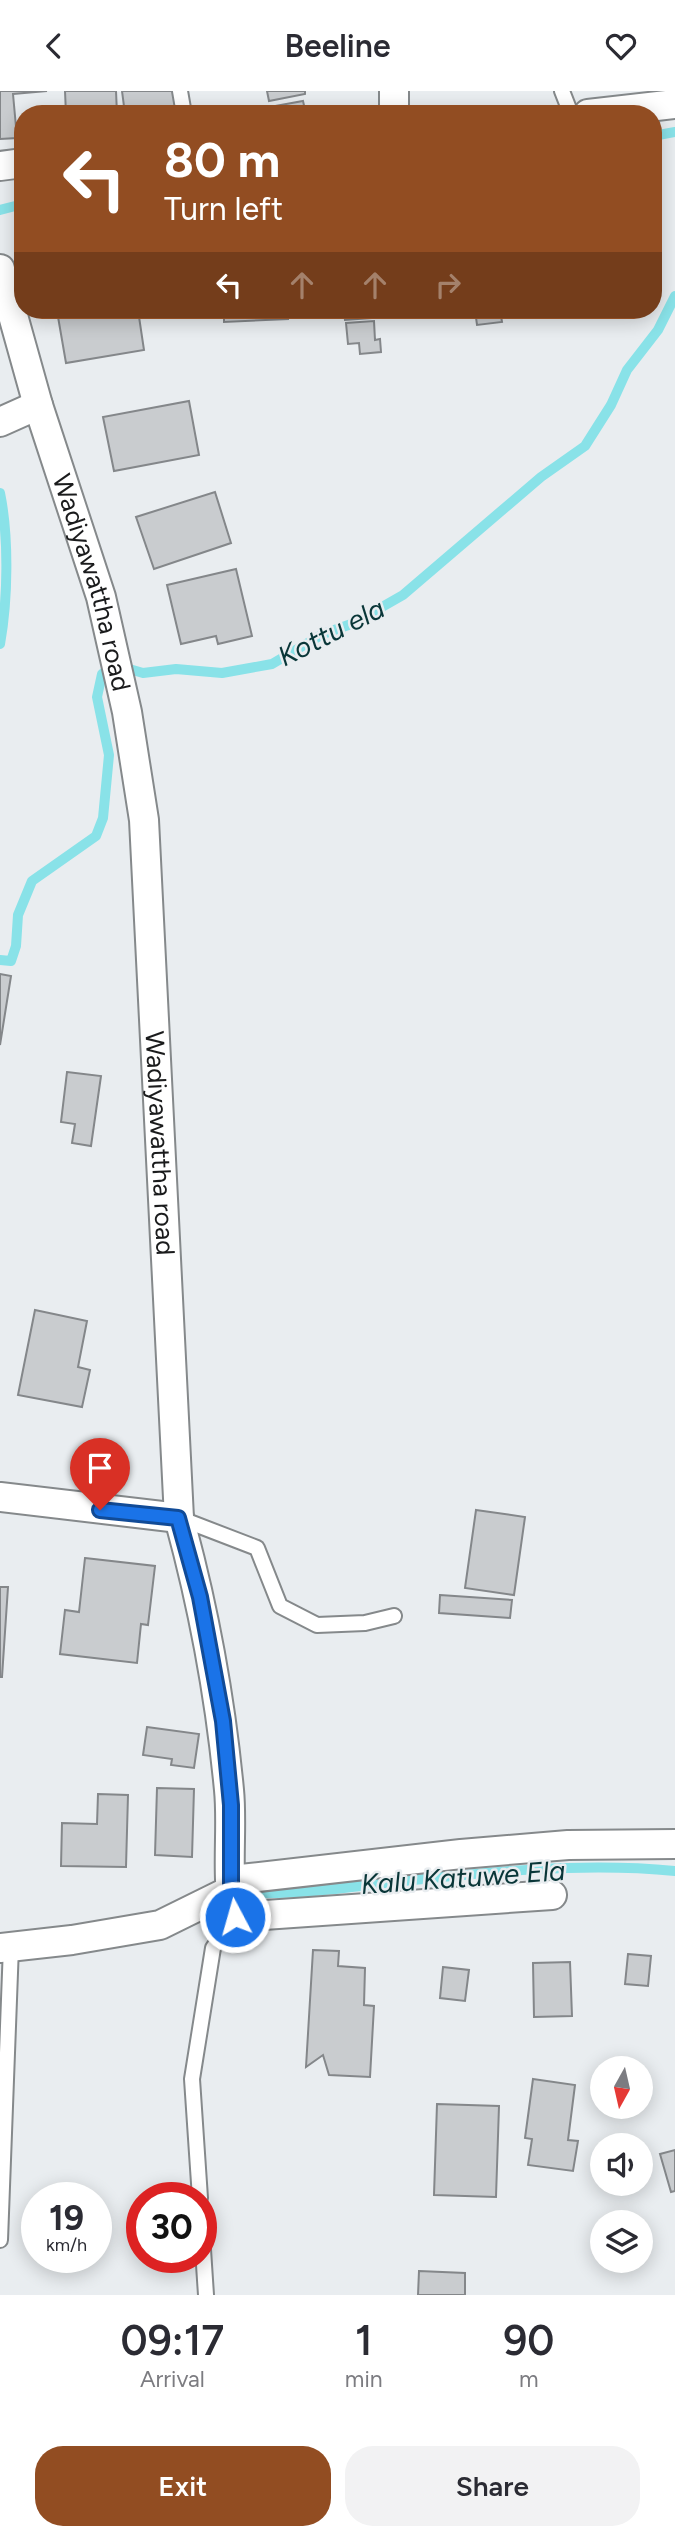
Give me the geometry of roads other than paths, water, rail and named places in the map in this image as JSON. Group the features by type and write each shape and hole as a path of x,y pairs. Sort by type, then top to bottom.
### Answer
{"street":[{"name":"Wadiyawattha road","path":"0,269 37,405 101,597 117,666 144,820 178,1518 200,1597 223,1721 231,1805 233,1903"},
{"path":"0,422 37,405"},
{"path":"0,1497 178,1518"},
{"path":"233,1903 241,1879 461,1854 568,1845 675,1844"},
{"path":"6,1947 72,1940 160,1925 233,1903 552,1895"}],"lane":[{"path":"178,1518 257,1548 280,1606 317,1625 365,1623 394,1616"},
{"path":"199,2182 192,2079 213,1948 233,1903"},
{"path":"0,2240 6,1947"},
{"path":"205,2273 206,2295"}],"waterway":[{"path":"662,134 675,132"},
{"path":"0,210 14,206"},
{"name":"Kottu ela","path":"0,960 11,961 16,946 18,915 32,881 96,836 103,818 109,755 97,697 102,674 119,666 143,673 176,669 222,673 272,664 323,634 354,623 403,595 541,477 585,446 611,405 627,370 658,330 675,296"},
{"path":"0,493 5,529 6,568 5,608 0,644"},
{"name":"Kalu Katuwe Ela","path":"251,1893 306,1892 536,1869 640,1868 675,1871"}]}
